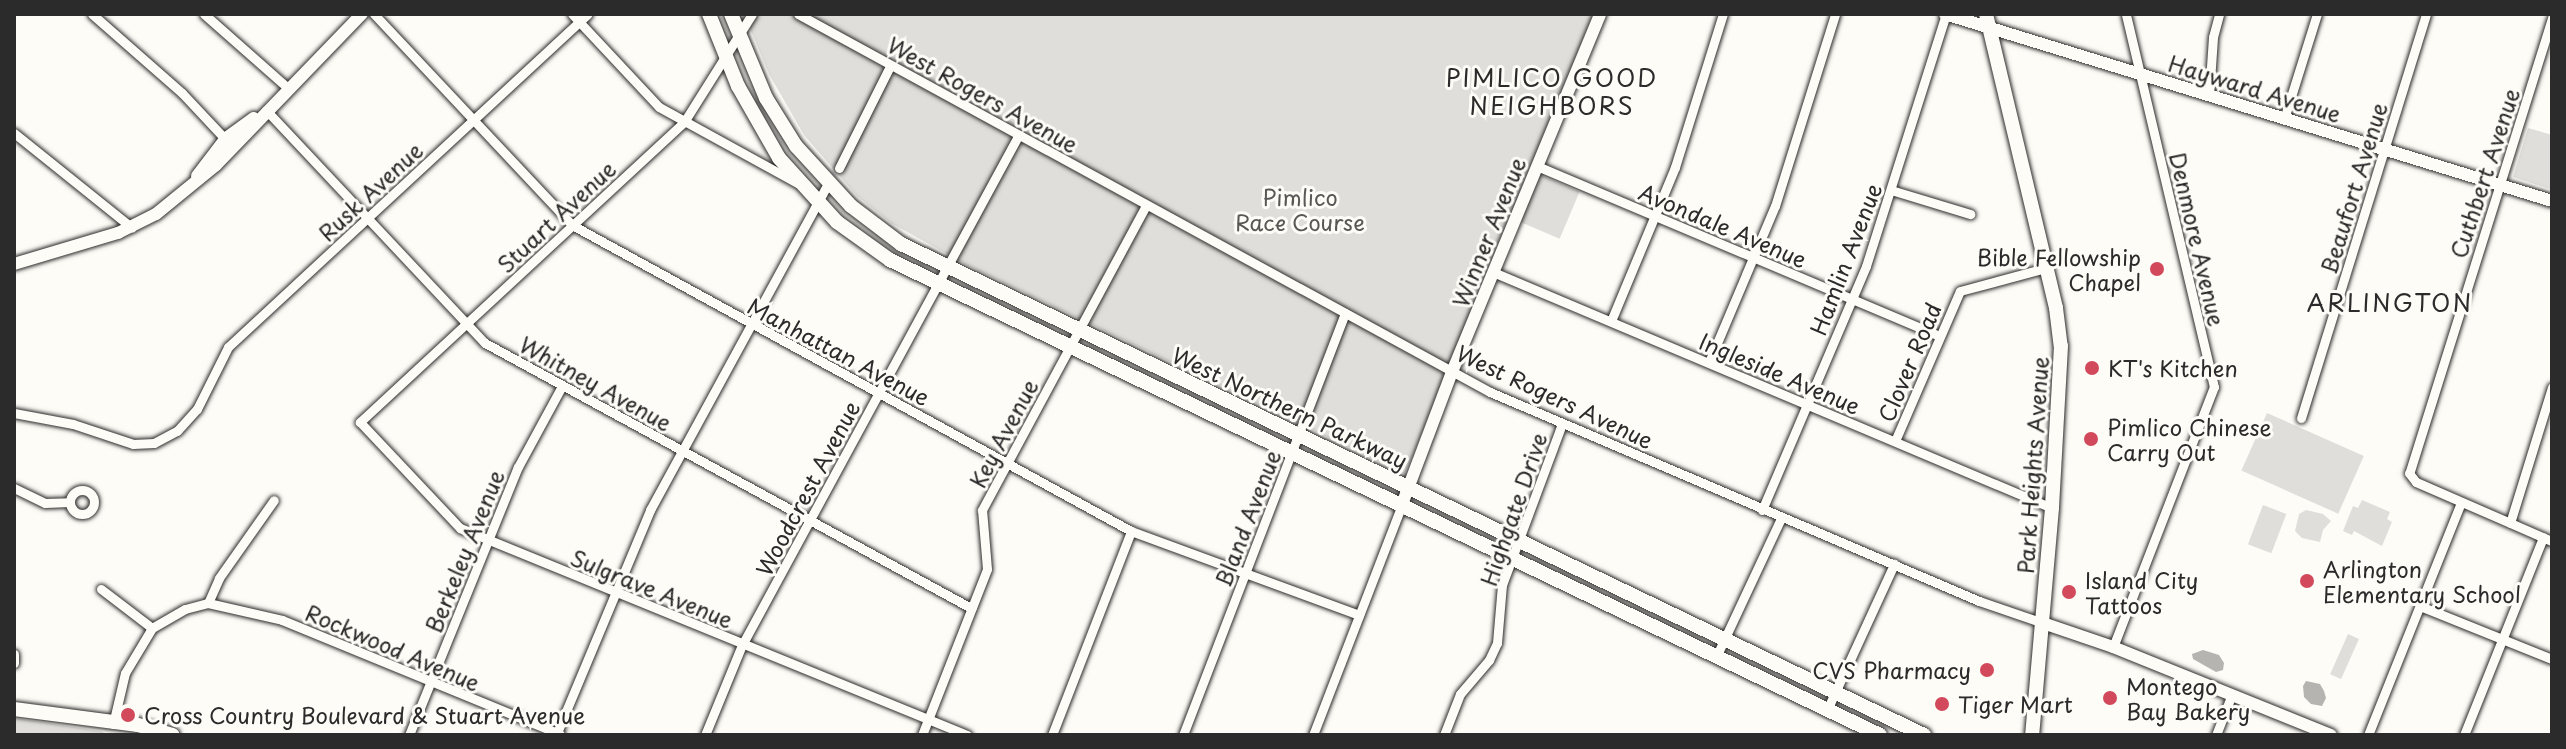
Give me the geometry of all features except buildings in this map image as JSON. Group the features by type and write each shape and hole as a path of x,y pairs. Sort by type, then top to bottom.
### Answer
{"main road":[{"name":"West Northern Parkway","path":"709,14 760,130 800,185 864,243 938,286 1880,735"},
{"name":"West Northern Parkway","path":"731,14 778,120 828,184 885,233 948,268 1924,735"},
{"name":"Park Heights Avenue","path":"1988,21 2060,329 2062,361 2032,735"},
{"path":"14,709 138,725 173,735"},
{"path":"113,724 131,735"}],"street":[{"path":"92,14 229,144"},
{"path":"204,14 288,88"},
{"path":"14,264 132,228 156,214 195,182 229,144 362,14"},
{"name":"Manhattan Avenue","path":"374,14 572,225 1131,531 1359,615"},
{"name":"Rusk Avenue","path":"14,413 146,444 162,441 177,431 197,409 228,347 473,120 575,18 587,14"},
{"name":"Stuart Avenue","path":"360,422 684,122 752,14"},
{"name":"West Rogers Avenue","path":"798,14 1452,372 1562,424 1894,564 2113,647 2331,735"},
{"name":"Winner Avenue","path":"1313,735 1452,372 1600,14"},
{"path":"1611,321 1680,153 1723,14"},
{"path":"1709,362 1775,206 1835,14"},
{"name":"Hayward Avenue","path":"1946,14 1988,21 2209,96 2552,201"},
{"name":"Hamlin Avenue","path":"1762,510 1852,299 1891,190 1946,14"},
{"name":"Denmore Avenue","path":"2113,647 2214,392 2126,14"},
{"path":"2209,96 2213,37 2219,14"},
{"path":"2284,119 2317,14"},
{"name":"Beaufort Avenue","path":"2301,418 2426,14"},
{"path":"575,18 654,102 684,122 800,185"},
{"name":"Cuthbert Avenue","path":"2461,502 2409,477 2552,18"},
{"path":"839,168 890,66"},
{"name":"Whitney Avenue","path":"266,110 485,343 971,608"},
{"path":"14,133 132,228"},
{"name":"Woodcrest Avenue","path":"705,735 742,645 1018,136"},
{"name":"Avondale Avenue","path":"1537,166 1939,336"},
{"path":"558,734 650,510 828,184"},
{"path":"1891,190 1970,214"},
{"name":"Key Avenue","path":"922,735 988,564 981,515 1146,205"},
{"name":"Clover Road","path":"1895,441 1956,297 1963,289 2046,268"},
{"name":"Ingleside Avenue","path":"1493,272 2052,508"},
{"name":"Bland Avenue","path":"1183,735 1345,313"},
{"name":"Berkeley Avenue","path":"409,735 524,454 562,386"},
{"path":"2510,523 2552,387"},
{"name":"Sulgrave Avenue","path":"360,422 453,523 614,593 967,735"},
{"name":"Highgate Drive","path":"1444,735 1460,694 1489,660 1497,643 1500,596 1510,559 1562,424"},
{"path":"14,488 45,503 70,502"},
{"path":"113,724 125,673 152,628 185,609 208,603 219,578 274,500"},
{"path":"2368,735 2461,502 2547,539 2464,735"},
{"path":"1716,657 1781,518"},
{"path":"1052,735 1131,531"},
{"path":"1827,710 1894,564"},
{"path":"101,589 152,628"},
{"name":"Rockwood Avenue","path":"208,603 282,620 558,734"},
{"path":"2420,606 2552,659"},
{"path":"14,654 14,663"},
{"path":"2216,735 2232,694"}],"green space":[{"name":"Pimlico Race Course","path":"744,14 1593,14 1405,474 965,264 891,223 857,196 804,135 769,74"},
{"path":"2528,128 2552,135 2550,189 2513,177"},
{"path":"1540,175 1580,192 1560,239 1520,222"},
{"path":"2267,413 2364,456 2338,514 2241,471"},
{"path":"2362,500 2390,512 2387,519 2392,522 2382,546 2354,531 2352,535 2343,531 2353,506 2358,508"},
{"path":"2263,505 2286,514 2271,553 2248,544"},
{"path":"2306,510 2323,514 2331,521 2323,530 2320,542 2302,538 2295,531 2299,514"},
{"path":"2348,634 2359,639 2341,679 2330,674"},
{"path":"14,718 100,731 110,735 14,735"}],"shaded area":[{"path":"2203,650 2219,655 2224,663 2223,670 2216,672 2193,659 2192,654"},
{"path":"2306,681 2320,684 2326,698 2322,706 2311,704 2304,697"}],"place":[{"name":"Bible Fellowship Chapel","path":"2157,269"},
{"name":"KT's Kitchen","path":"2092,368"},
{"name":"Pimlico Chinese Carry Out","path":"2091,439"},
{"name":"Arlington Elementary School","path":"2307,581"},
{"name":"Island City Tattoos","path":"2069,592"},
{"name":"CVS Pharmacy","path":"1987,670"},
{"name":"Montego Bay Bakery","path":"2110,698"},
{"name":"Tiger Mart","path":"1942,704"},
{"name":"Cross Country Boulevard & Stuart Avenue","path":"128,715"}],"district":[{"name":"PIMLICO GOOD NEIGHBORS","path":"1552,92"},
{"name":"ARLINGTON","path":"2390,303"}]}
